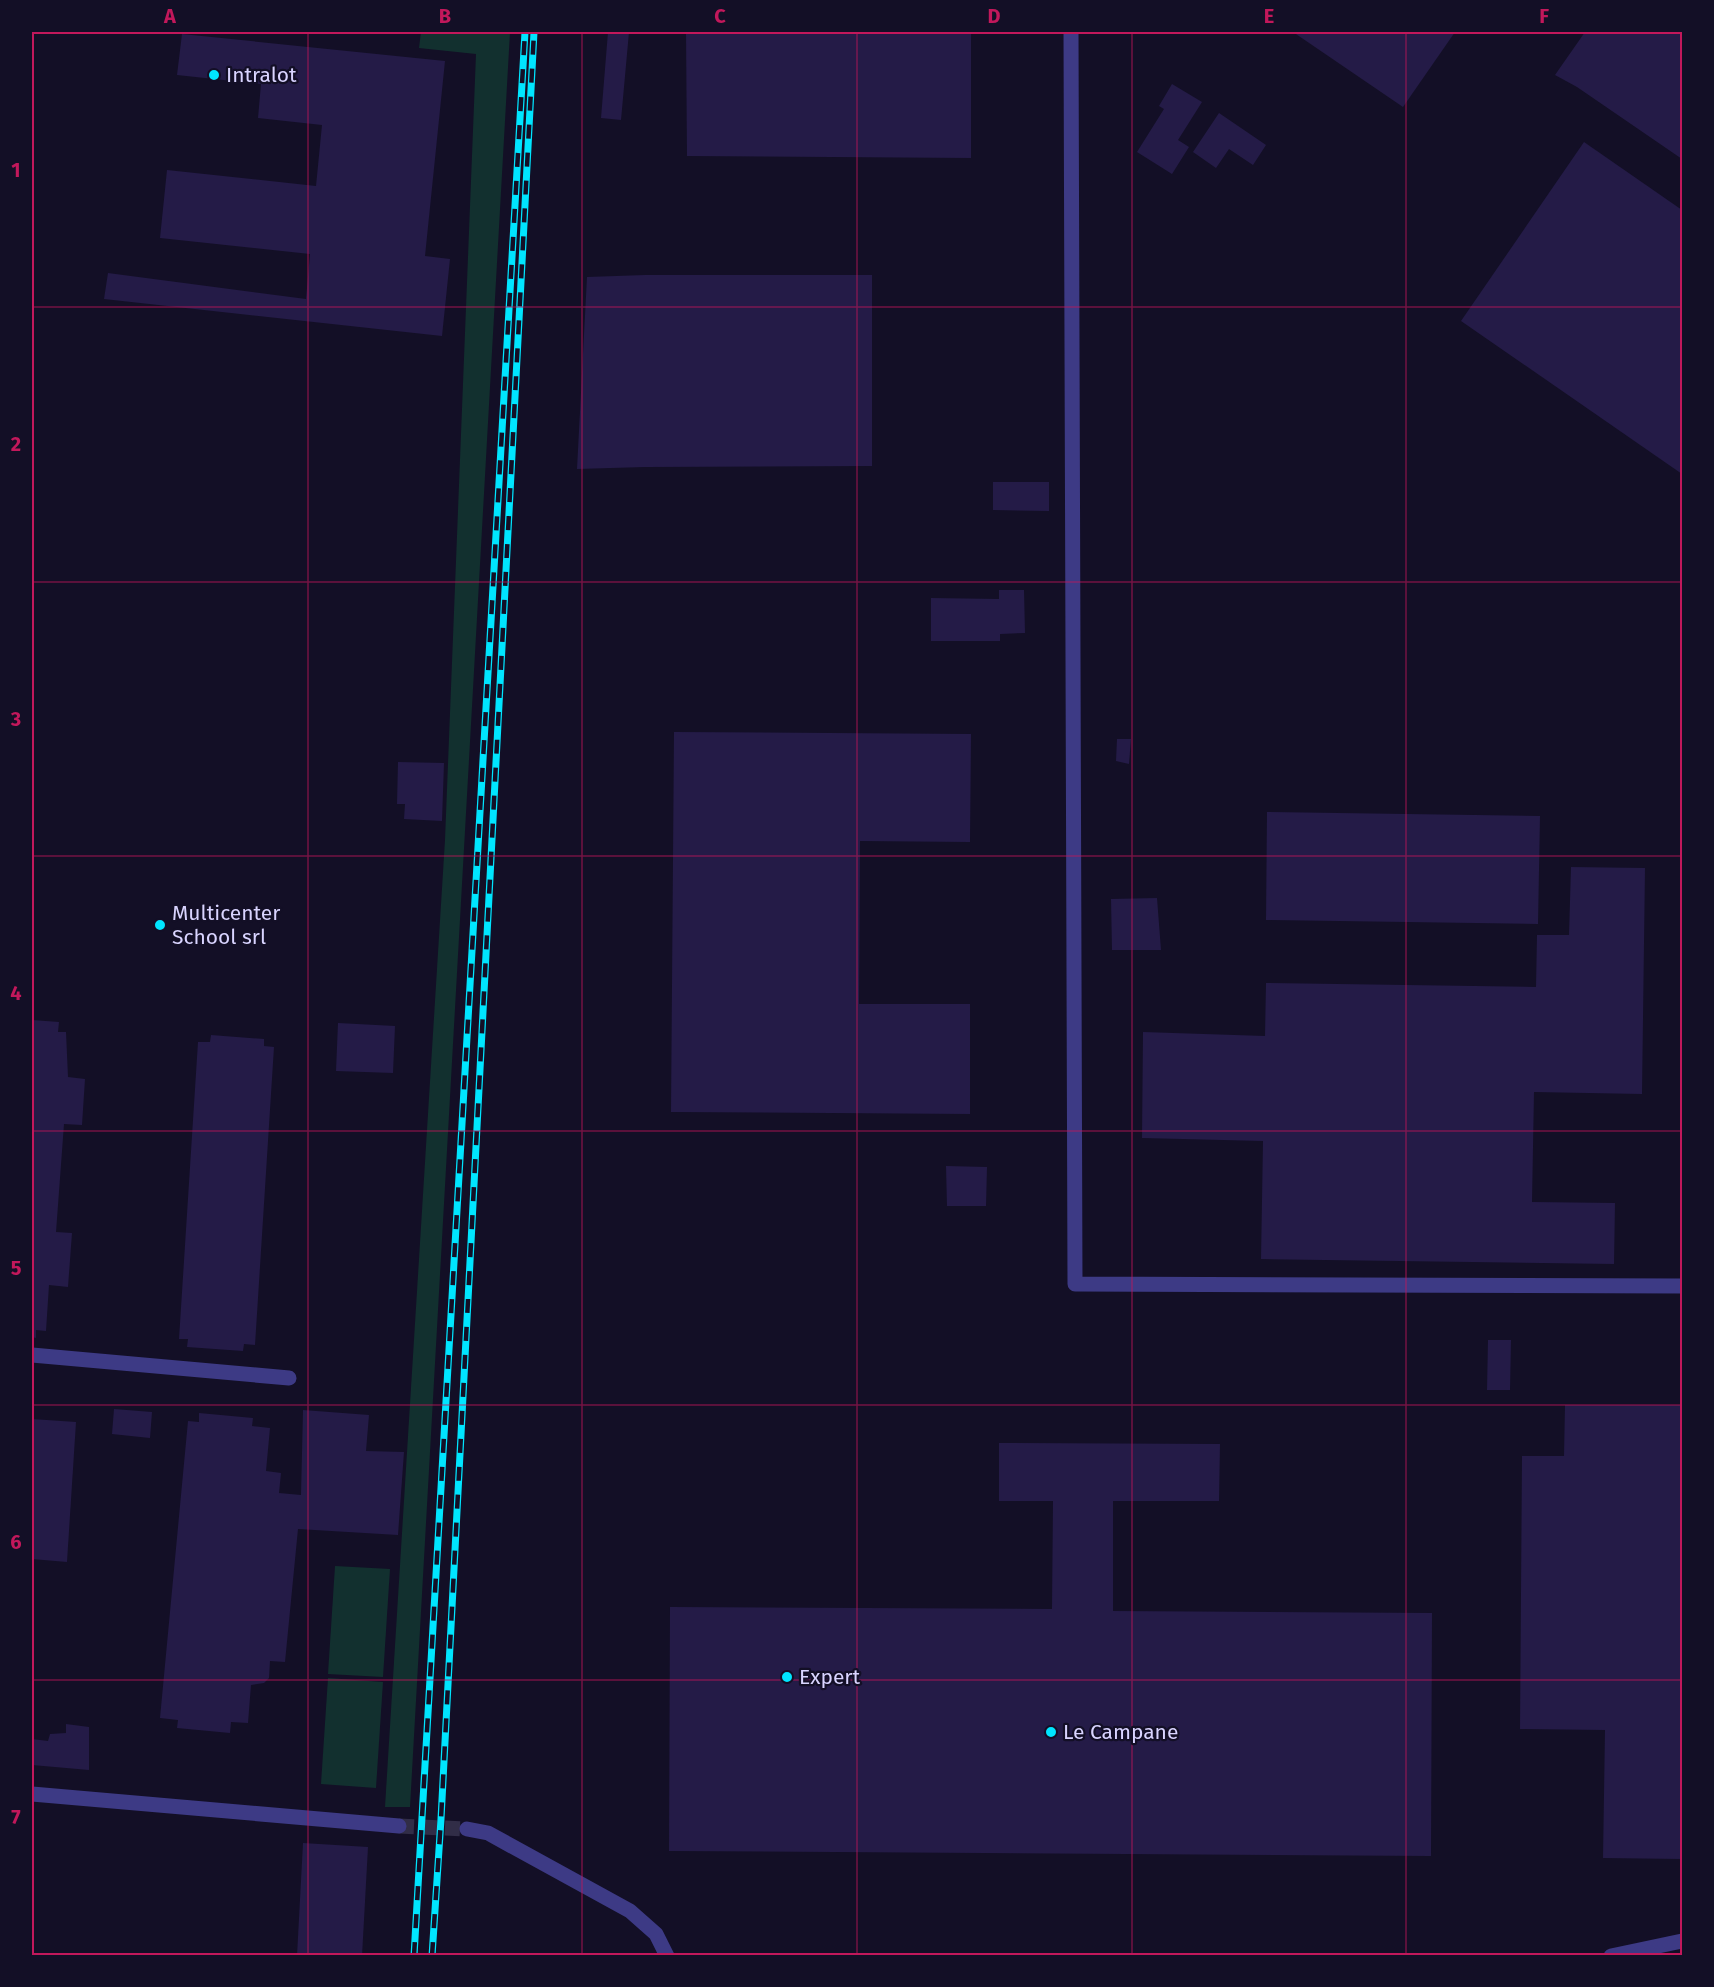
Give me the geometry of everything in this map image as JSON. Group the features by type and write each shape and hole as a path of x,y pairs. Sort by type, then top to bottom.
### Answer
{"street":[{"path":"1071,32 1075,1284 1683,1286"},
{"path":"32,1355 290,1378"},
{"path":"32,1794 399,1826"},
{"path":"467,1829 488,1833 630,1911 656,1934 667,1956"},
{"path":"1611,1956 1683,1941"}],"green space":[{"path":"421,32 510,32 410,1807 385,1807 445,840 476,54 419,48"},
{"path":"335,1566 390,1569 383,1677 328,1674"},
{"path":"328,1678 383,1682 376,1788 321,1784"}],"building":[{"path":"608,32 629,32 621,120 601,118"},
{"path":"686,32 971,32 971,158 687,156"},
{"path":"1293,32 1455,32 1403,107"},
{"path":"1585,32 1682,32 1682,159 1577,87 1555,75"},
{"path":"182,34 445,61 425,256 450,259 442,336 104,299 108,273 306,299 310,254 160,238 167,170 316,186 322,125 258,118 261,84 177,75"},
{"path":"1172,84 1202,102 1178,140 1189,147 1172,174 1137,152 1164,109 1159,106"},
{"path":"1219,113 1266,145 1253,165 1229,149 1216,168 1193,152"},
{"path":"1584,142 1682,210 1682,474 1461,321"},
{"path":"872,275 872,466 577,469 587,277"},
{"path":"993,482 1049,482 1049,511 993,510"},
{"path":"999,590 1024,590 1025,633 1000,634 1000,641 931,641 931,598 999,599"},
{"path":"674,732 971,734 970,842 860,841 859,1004 970,1004 970,1114 671,1112"},
{"path":"1117,739 1131,739 1129,764 1116,761"},
{"path":"398,762 444,763 442,821 404,819 405,804 397,804"},
{"path":"1267,812 1540,816 1538,924 1266,920"},
{"path":"1571,867 1645,868 1642,1094 1534,1092 1532,1202 1615,1203 1614,1264 1261,1259 1263,1141 1142,1138 1143,1032 1265,1036 1266,983 1536,987 1537,935 1569,935"},
{"path":"1157,898 1161,950 1112,950 1111,899"},
{"path":"32,1020 59,1022 58,1032 66,1032 68,1077 85,1079 82,1125 64,1124 56,1232 72,1233 68,1287 49,1285 46,1331 36,1330 36,1338 32,1337"},
{"path":"338,1023 395,1026 393,1073 336,1071"},
{"path":"211,1035 264,1039 264,1046 274,1047 255,1345 244,1344 243,1351 187,1347 188,1339 179,1339 198,1042 210,1042"},
{"path":"946,1166 987,1167 986,1206 947,1206"},
{"path":"1488,1340 1511,1340 1510,1390 1487,1390"},
{"path":"1565,1405 1682,1405 1682,1859 1603,1858 1605,1730 1520,1729 1522,1456 1564,1456"},
{"path":"114,1409 152,1412 150,1438 112,1434"},
{"path":"303,1410 369,1415 366,1451 404,1452 398,1535 298,1529 285,1662 270,1661 269,1678 264,1683 251,1685 248,1723 231,1722 230,1733 177,1728 178,1720 160,1718 188,1421 199,1422 199,1413 253,1418 252,1426 270,1428 266,1471 281,1473 279,1493 301,1495"},
{"path":"32,1419 76,1422 67,1562 32,1559"},
{"name":"Le Campane","path":"999,1443 1220,1444 1219,1501 1113,1501 1113,1611 1432,1613 1431,1856 669,1851 670,1607 1052,1609 1053,1501 999,1501"},
{"path":"66,1724 89,1727 89,1770 32,1765 32,1739 48,1741 50,1734 66,1733"},
{"path":"303,1843 368,1847 362,1956 297,1956"}],"tunnel":[{"path":"399,1826 467,1829"}],"railway":[{"path":"414,1956 525,32"},
{"path":"432,1956 534,32"}],"place":[{"name":"Intralot","path":"214,75"},
{"name":"Multicenter School srl","path":"160,925"},
{"name":"Expert","path":"787,1677"},
{"name":"Le Campane","path":"1051,1732"}]}
